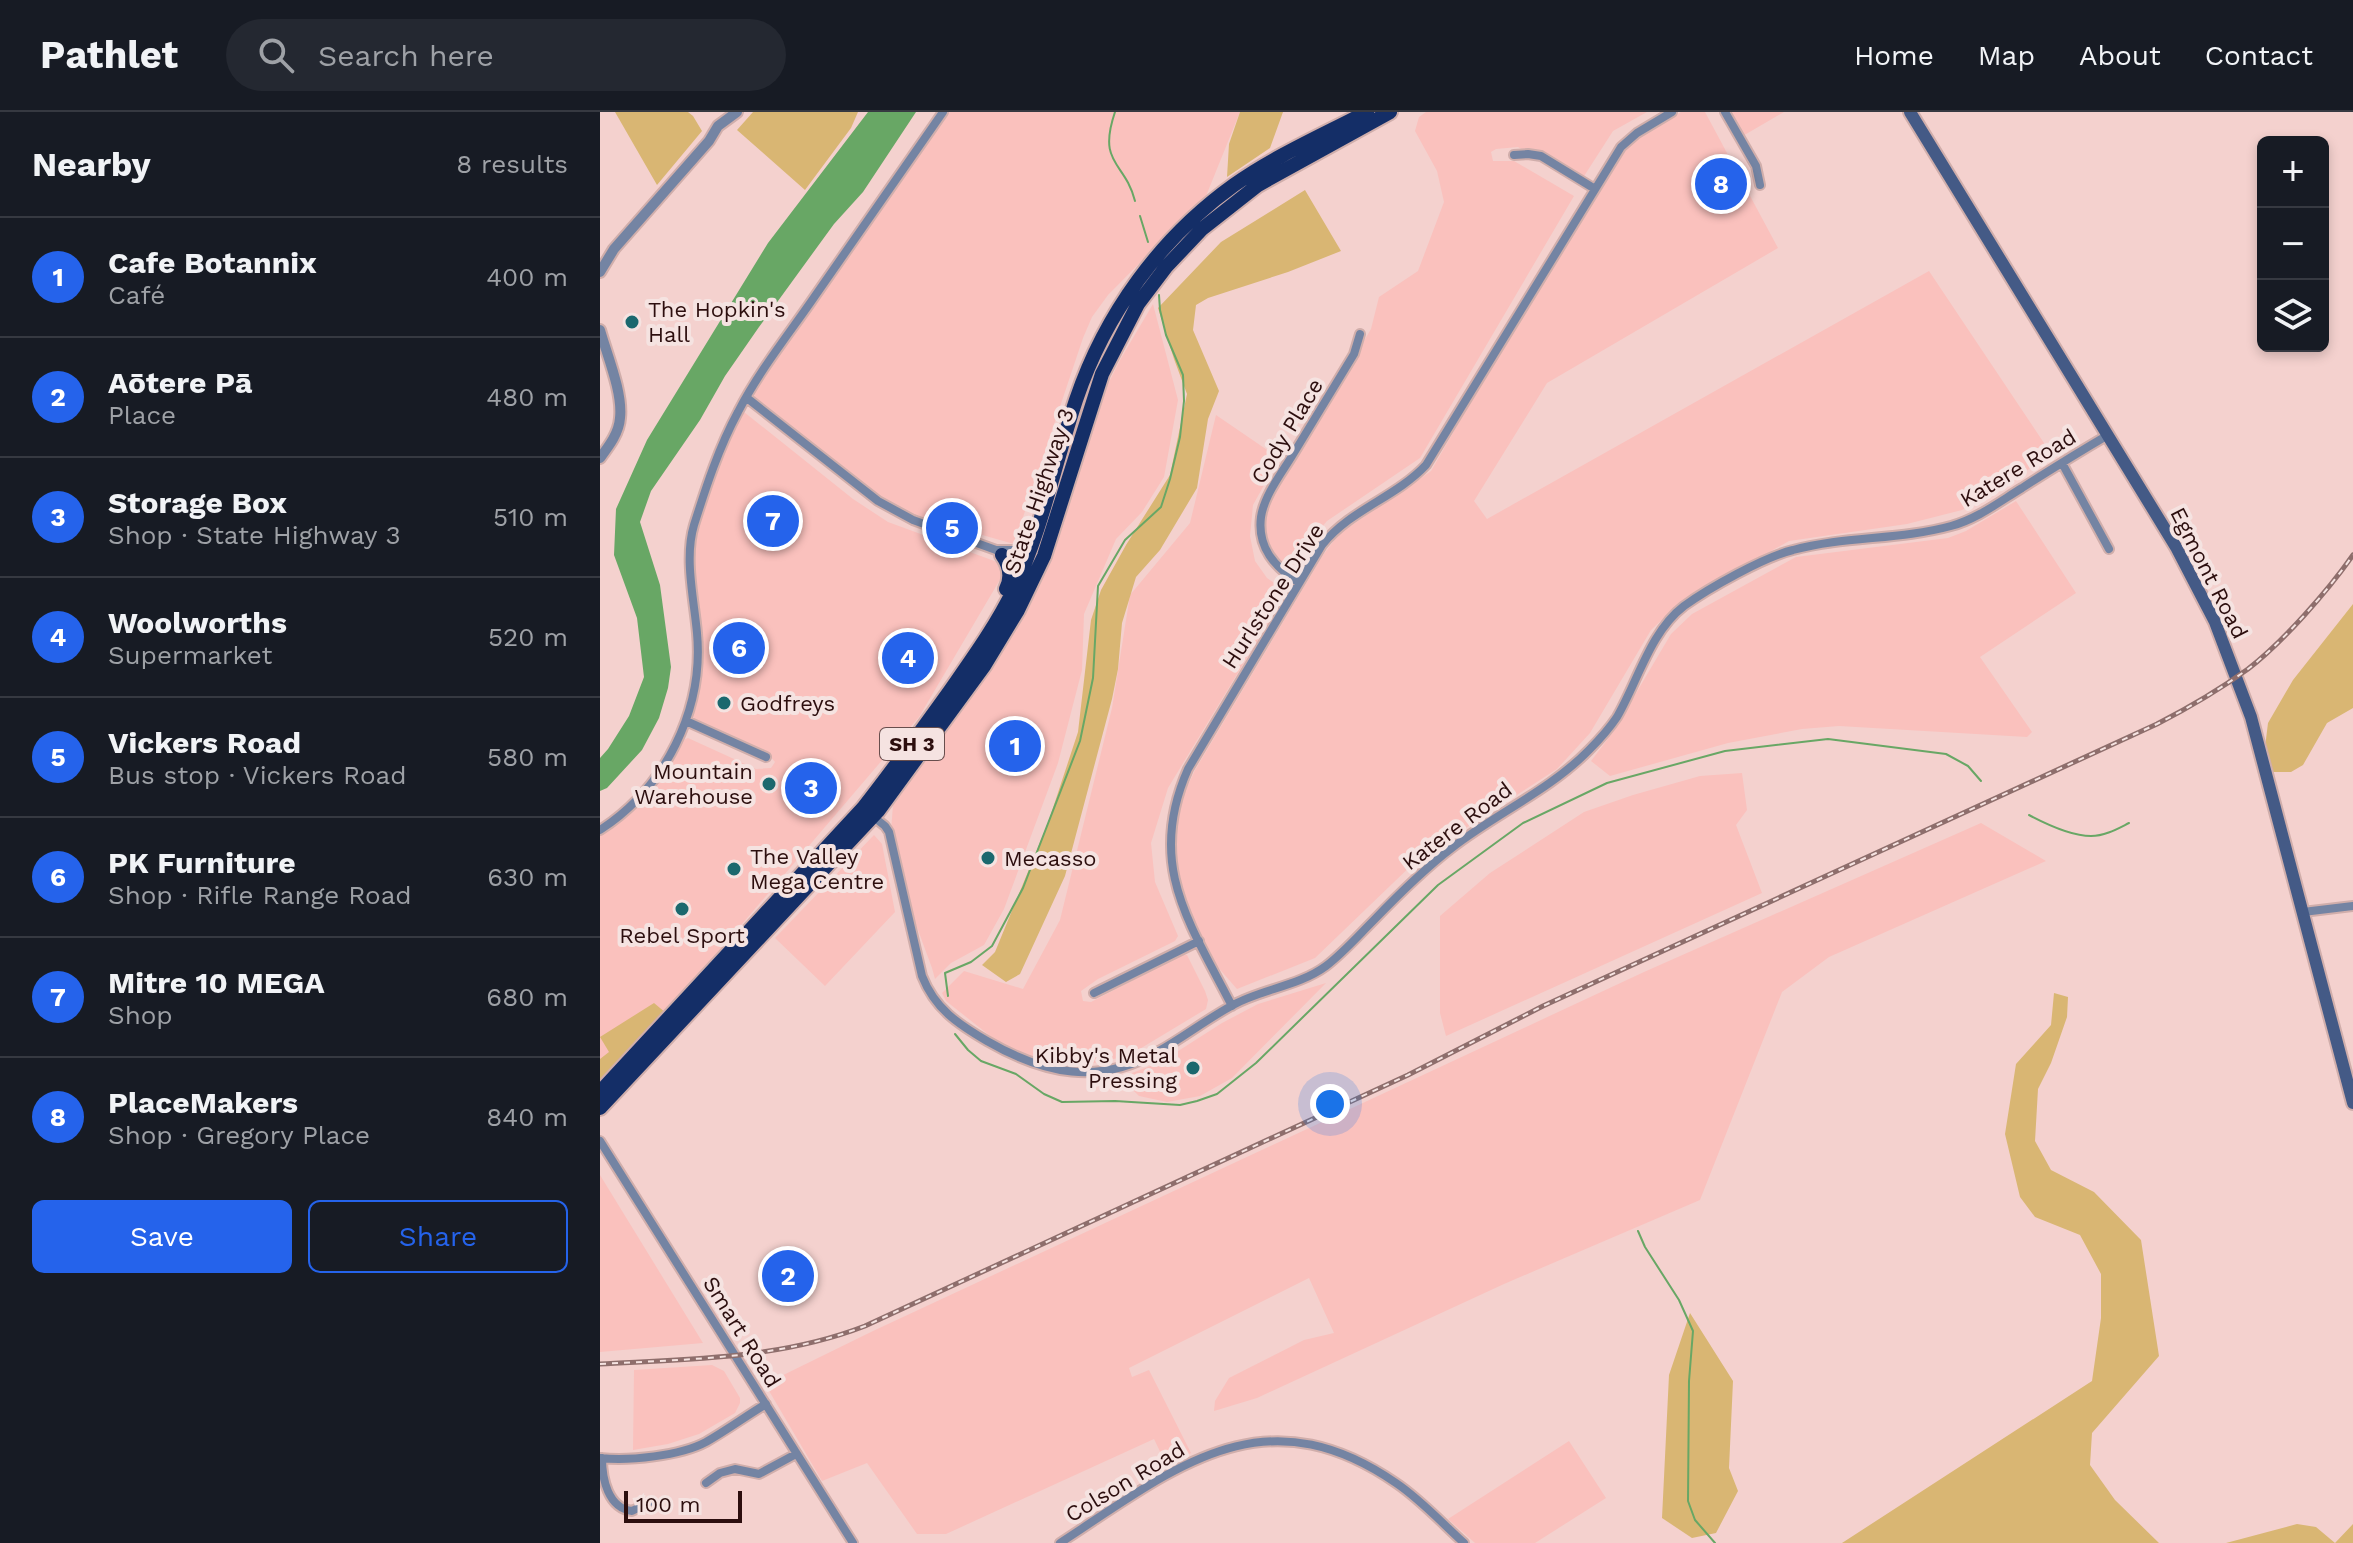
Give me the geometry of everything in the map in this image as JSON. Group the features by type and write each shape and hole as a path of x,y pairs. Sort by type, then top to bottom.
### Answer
{"highway":[{"name":"State Highway 3","path":"868,812 898,763 984,641 1012,592 1033,544 1086,373 1117,312 1143,273 1179,232 1236,184 1367,112"},
{"name":"State Highway 3","path":"600,1108 868,812 984,666 1018,610 1044,556 1102,374 1123,331 1159,275 1202,229 1237,200 1291,166 1390,112"},
{"path":"984,641 991,618 1010,579 1009,567 999,552"},
{"name":"State Highway 3","path":"600,1092 752,937"}],"main road":[{"name":"Egmont Road","path":"1910,112 2176,547 2202,595 2251,717 2353,1103"}],"street":[{"path":"600,272 614,249 709,141 718,126 737,112"},
{"path":"600,830 625,812 660,773 686,721 698,659 691,539 731,427 788,335 943,112"},
{"name":"Hurlstone Drive","path":"1232,1006 1182,904 1170,861 1170,837 1178,791 1200,748 1322,545 1345,521 1416,475 1433,455 1621,147 1672,112"},
{"path":"1725,112 1756,166 1760,185"},
{"path":"1514,155 1541,156 1595,189"},
{"path":"600,330 620,408 617,430 600,458"},
{"name":"Cody Place","path":"1299,583 1283,573 1267,552 1261,514 1274,486 1354,354 1360,334"},
{"path":"747,398 878,501 913,520 1020,561 1044,556"},
{"name":"Katere Road","path":"868,812 889,832 918,962 929,993 947,1015 1002,1050 1051,1069 1100,1072 1136,1062 1232,1006 1321,970 1450,848 1579,760 1616,717 1667,622 1685,606 1758,564 1791,550 1920,532 1966,521 2108,435"},
{"path":"2062,463 2109,549"},
{"path":"999,552 1033,544"},
{"path":"686,721 766,757"},
{"path":"2303,912 2353,906"},
{"path":"1094,993 1199,941"},
{"name":"Smart Road","path":"600,1141 853,1543"},
{"path":"650,1502 632,1511 620,1507 605,1486 601,1458 653,1456 694,1447 766,1404"},
{"name":"Colson Road","path":"1060,1543 1158,1479 1194,1460 1246,1443 1278,1441 1322,1447 1378,1472 1399,1485 1464,1543"},
{"path":"706,1483 723,1472 735,1469 759,1474 796,1454"}],"shaded area":[{"path":"615,112 688,112 702,131 657,185"},
{"path":"753,112 858,112 851,128 805,190 737,130"},
{"path":"868,112 916,112 863,192 834,224 759,327 651,491 640,522 660,585 671,667 668,688 659,718 642,750 607,788 600,791 600,758 629,716 644,677 637,618 614,555 616,509 647,440 768,243"},
{"path":"949,112 1240,112 1206,196 1108,295 1092,317 1014,544 908,514 881,498 755,397 751,390"},
{"path":"1240,112 1283,112 1270,148 1227,177 1229,144"},
{"path":"1426,112 1647,112 1613,131 1579,184 1518,147 1491,152 1493,161 1514,161 1574,196 1420,458 1327,521 1295,577 1270,552 1262,533 1268,501 1371,329 1379,297 1418,271 1444,202 1437,171 1415,131 1419,117"},
{"path":"1681,112 1705,112 1778,248 1547,383 1474,501 1487,519 1929,271 2052,455 1962,510 1907,524 1789,541 1681,602 1651,630 1590,733 1557,769 1418,859 1315,958 1237,989 1209,957 1191,926 1170,857 1182,798 1195,770 1323,555 1339,534 1431,471 1608,163 1628,142"},
{"path":"1726,112 1784,112 1741,137"},
{"path":"1305,190 1341,251 1196,305 1193,330 1219,391 1208,419 1197,488 1160,550 1136,577 1122,623 1112,699 1065,876 1020,974 1006,982 982,965 995,952 1048,823 1078,732 1091,620 1101,590 1170,475 1187,394 1158,308 1221,242"},
{"path":"1153,304 1178,400 1164,477 1142,512 1116,539 1084,614 1082,670 1058,763 1004,909 984,945 951,963 935,979 911,911 891,831 893,805 988,670 1014,623 1100,400"},
{"name":"The Valley Mega Centre","path":"744,412 853,499 888,522 1008,566 919,717 666,1013 600,1084 600,832 650,787 683,740 688,738 756,769 771,768 775,762 769,755 692,718 700,656 692,577 694,531 723,447"},
{"path":"1216,415 1279,458 1253,505 1250,536 1255,561 1267,578 1287,592 1168,788 1151,843 1155,882 1178,936 1175,941 1098,979 1081,991 1083,1001 1091,1002 1181,955 1187,955 1205,991 1208,1000 1206,1009 1128,1056 1069,1068 1027,1056 999,1043 946,1001 942,993 964,971 1023,989 1060,920 1112,708 1130,595 1190,523"},
{"path":"2016,501 2076,593 1980,657 2032,732 2027,737 1839,726 1802,729 1728,743 1610,776 1591,761 1613,732 1671,634 1692,614 1796,557 1948,538 1966,531"},
{"path":"2353,604 2353,708 2327,723 2303,765 2291,772 2262,772 2268,723 2293,680"},
{"path":"1742,773 1747,810 1736,825 1762,893 1446,1036 1440,1013 1440,916 1490,873 1584,812 1700,776"},
{"path":"1981,823 2046,861 1829,957 1782,992 1700,1200 1504,1284 1257,1398 1214,1411 1215,1401 1229,1378 1304,1340 1334,1333 1309,1278 1129,1368 1132,1377 1149,1370 1191,1453 1167,1466 1154,1439 946,1534 917,1534 867,1463 822,1481 765,1384 1644,972"},
{"path":"874,835 882,844 895,912 825,986 775,938"},
{"path":"1326,983 1232,1078 1200,1096 1167,1102 1139,1096 1127,1084 1124,1076 1161,1062 1258,1004"},
{"path":"2054,993 2068,997 2067,1017 2038,1089 2035,1141 2051,1170 2094,1192 2141,1240 2159,1356 2092,1433 2090,1465 2115,1500 2159,1543 1842,1543 2092,1381 2101,1318 2101,1274 2080,1235 2035,1217 2020,1197 2005,1134 2016,1064 2051,1025"},
{"path":"654,1003 666,1013 600,1084 600,1059 609,1052 600,1037"},
{"path":"600,1175 703,1343 600,1352"},
{"path":"1690,1313 1733,1381 1729,1468 1738,1491 1716,1533 1692,1538 1662,1518 1669,1375"},
{"path":"712,1365 724,1371 740,1398 735,1413 699,1434 668,1444 633,1450 634,1370"},
{"path":"1569,1441 1606,1498 1535,1543 1475,1543 1448,1519"},
{"path":"2297,1524 2316,1527 2335,1543 2226,1543"},
{"path":"2353,1524 2353,1543 2335,1543"}],"waterway":[{"path":"1115,112 1110,129 1111,153 1135,201"},
{"path":"1140,216 1148,242"},
{"path":"948,996 945,973 971,962 992,946 1023,888 1080,741 1093,678 1098,586 1125,540 1161,507 1170,479 1180,437 1183,375 1166,335 1159,295"},
{"path":"955,1034 981,1061 1016,1074 1044,1094 1062,1102 1180,1105 1197,1101 1217,1094 1256,1063 1438,885 1523,823 1607,783 1725,751 1828,739 1946,754 1968,766 1981,781"},
{"path":"2029,815 2060,829 2091,836 2111,832 2129,823"},
{"path":"1638,1231 1679,1300 1693,1331 1689,1381 1688,1501 1695,1520 1715,1543"}],"railway":[{"path":"600,1364 734,1356 800,1345 865,1326 1408,1075 1543,1006 2157,724 2215,691 2261,658 2304,616 2353,555"}],"place":[{"name":"PlaceMakers","path":"1721,184"},
{"name":"The Hopkin's Hall","path":"632,322"},
{"name":"Mitre 10 MEGA","path":"773,521"},
{"name":"Vickers Road","path":"952,528"},
{"name":"PK Furniture","path":"739,648"},
{"name":"Woolworths","path":"908,658"},
{"name":"Godfreys","path":"724,703"},
{"name":"Cafe Botannix","path":"1015,746"},
{"name":"Mountain Warehouse","path":"769,784"},
{"name":"Storage Box","path":"811,788"},
{"name":"Mecasso","path":"988,858"},
{"name":"The Valley Mega Centre","path":"734,869"},
{"name":"Rebel Sport","path":"682,909"},
{"name":"Kibby's Metal Pressing","path":"1193,1068"},
{"name":"Aōtere Pā","path":"788,1276"}]}
